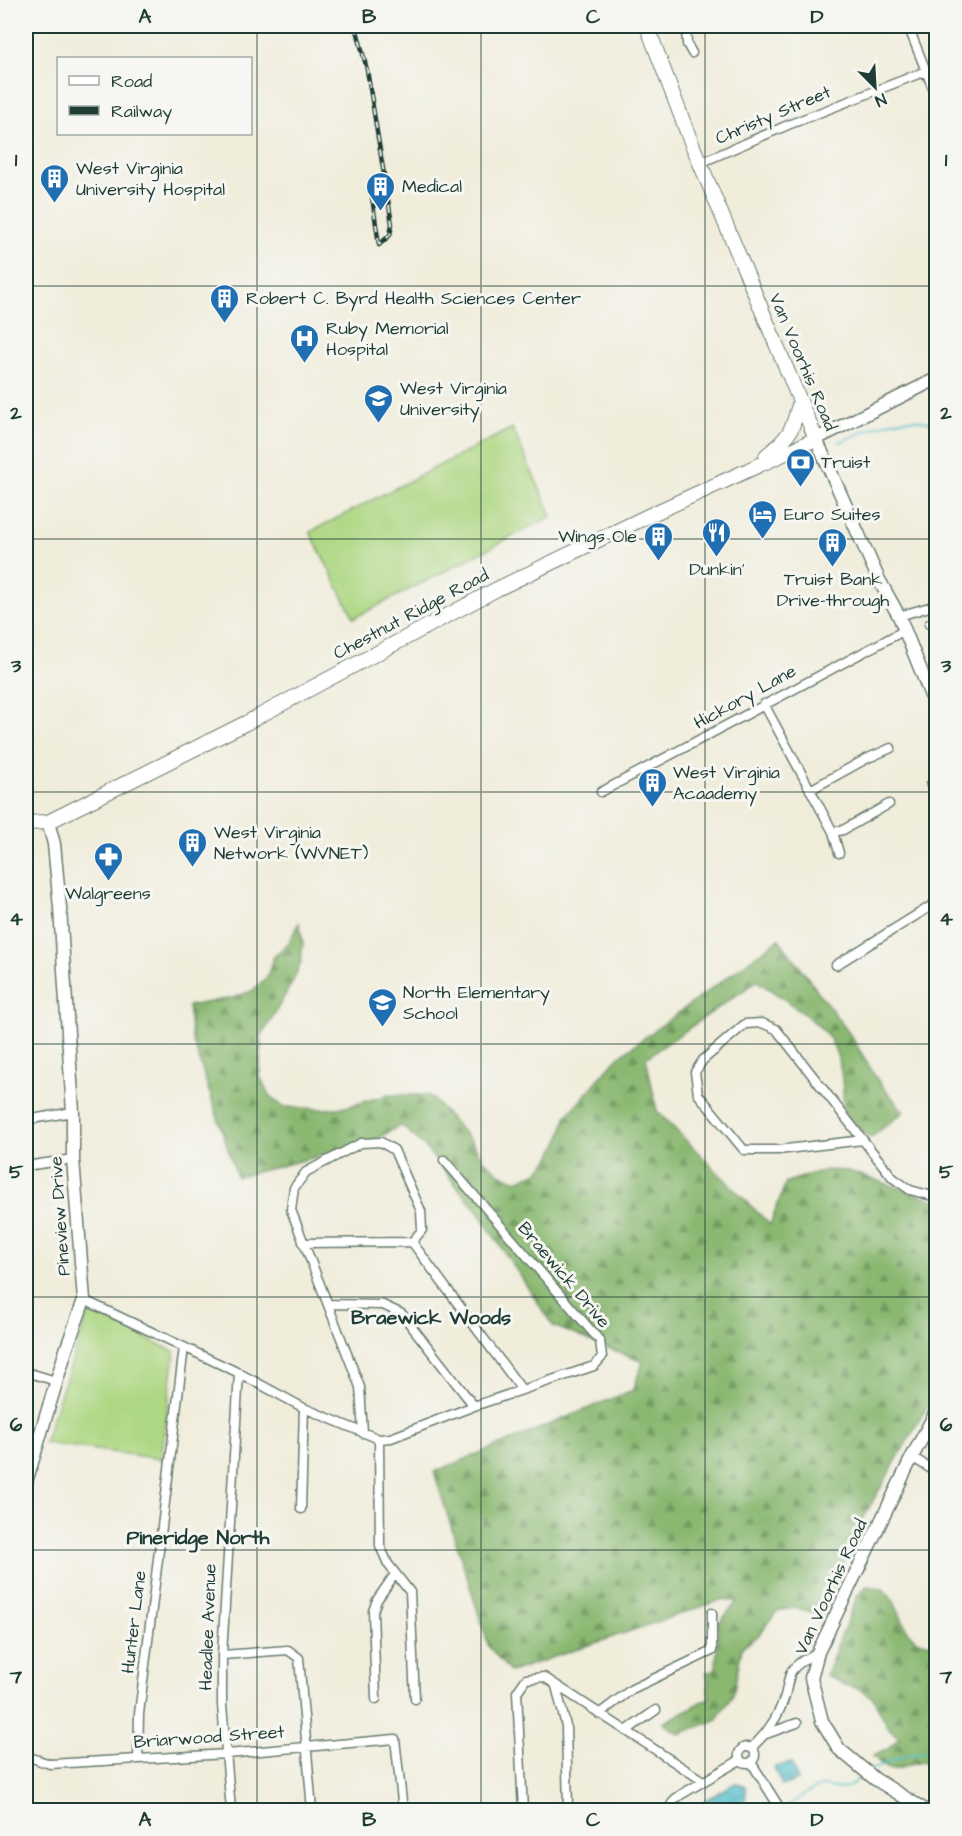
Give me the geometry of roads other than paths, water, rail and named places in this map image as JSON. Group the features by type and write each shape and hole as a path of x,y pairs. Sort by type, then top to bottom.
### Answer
{"main road":[{"name":"Van Voorhis Road","path":"647,26 700,163 816,440"},
{"path":"753,467 785,440 791,432 800,401"},
{"name":"Chestnut Ridge Road","path":"26,823 48,822 246,723 464,605 753,467 816,440"}],"street":[{"path":"686,26 687,44 692,53"},
{"path":"908,26 936,96"},
{"name":"Christy Street","path":"700,163 926,70"},
{"path":"816,440 936,379"},
{"name":"Van Voorhis Road","path":"816,440 879,580 898,616 936,708"},
{"path":"898,616 936,605"},
{"name":"Hickory Lane","path":"601,792 904,630"},
{"path":"764,704 833,832 838,853"},
{"path":"810,790 891,748"},
{"path":"936,780 930,784 936,795"},
{"path":"833,832 843,830 889,804"},
{"name":"Pineview Drive","path":"48,822 54,844 60,908 73,1112 73,1160 84,1300 239,1373 304,1408 363,1433"},
{"path":"836,965 936,903"},
{"path":"863,1140 778,1150 744,1150 698,1094 695,1071 703,1060 745,1024 762,1023 776,1029 893,1178 910,1190 936,1197"},
{"path":"26,1120 73,1112"},
{"path":"303,1244 412,1242 422,1230 421,1211 394,1150 381,1142 361,1143 306,1172 294,1188 291,1210 303,1244 329,1304 360,1387 363,1433 379,1439 380,1546 388,1564 410,1592 415,1699"},
{"path":"26,1166 73,1160"},
{"name":"Braewick Drive","path":"379,1439 391,1438 474,1406 594,1366 602,1357 600,1341 444,1160"},
{"path":"412,1242 522,1390"},
{"path":"26,1482 56,1381 84,1300"},
{"path":"329,1304 383,1305 402,1314 474,1406"},
{"name":"Hunter Lane","path":"138,1758 139,1714 184,1347"},
{"path":"26,1372 56,1381"},
{"name":"Headlee Avenue","path":"231,1810 222,1705 222,1655 239,1373"},
{"path":"301,1509 304,1408"},
{"name":"Van Voorhis Road","path":"925,1810 867,1772 838,1749 822,1721 811,1678 818,1652 936,1412"},
{"path":"912,1457 936,1472"},
{"path":"376,1699 373,1611 377,1600 395,1574"},
{"path":"26,1581 28,1582 26,1598"},
{"path":"599,1714 632,1689 712,1651 712,1613"},
{"path":"222,1655 288,1650 299,1658 312,1810"},
{"path":"752,1748 766,1734 784,1699 792,1671 800,1662 818,1652"},
{"path":"523,1810 517,1692 526,1679 544,1677 703,1781"},
{"path":"556,1686 566,1726 568,1810"},
{"path":"626,1731 657,1710"},
{"path":"766,1734 797,1723"},
{"name":"Briarwood Street","path":"26,1756 50,1764 227,1754 395,1739 403,1810"},
{"path":"747,1746 752,1748 755,1755 750,1762 745,1763 740,1760 738,1755 742,1748 747,1746"},
{"path":"668,1810 675,1799 740,1760"},
{"path":"750,1762 781,1810"}],"water":[{"path":"791,1763 798,1780 782,1786 774,1767"},
{"path":"735,1783 746,1787 745,1800 738,1810 698,1810 704,1801"}],"waterway":[{"path":"840,442 875,427 899,420 911,419 936,425"},
{"path":"870,1770 904,1756 936,1750"},
{"path":"784,1809 808,1792 823,1786 840,1789 850,1786 863,1775"}],"railway":[{"path":"356,26 367,70 392,224 390,235 379,245"},
{"path":"379,245 372,197 385,182"}],"place":[{"name":"West Virginia University Hospital","path":"55,204"},
{"name":"Medical","path":"381,212"},
{"name":"Robert C. Byrd Health Sciences Center","path":"225,324"},
{"name":"Ruby Memorial Hospital","path":"305,364"},
{"name":"West Virginia University","path":"379,424"},
{"name":"Truist","path":"800,488"},
{"name":"Euro Suites","path":"763,540"},
{"name":"Dunkin'","path":"717,558"},
{"name":"Wings Ole","path":"658,562"},
{"name":"Truist Bank Drive-through","path":"833,568"},
{"name":"West Virginia Acaademy","path":"652,808"},
{"name":"West Virginia Network (WVNET)","path":"193,868"},
{"name":"Walgreens","path":"108,882"},
{"name":"North Elementary School","path":"382,1028"}],"district":[{"name":"Braewick Woods","path":"431,1318"},
{"name":"Pineridge North","path":"198,1538"}]}
